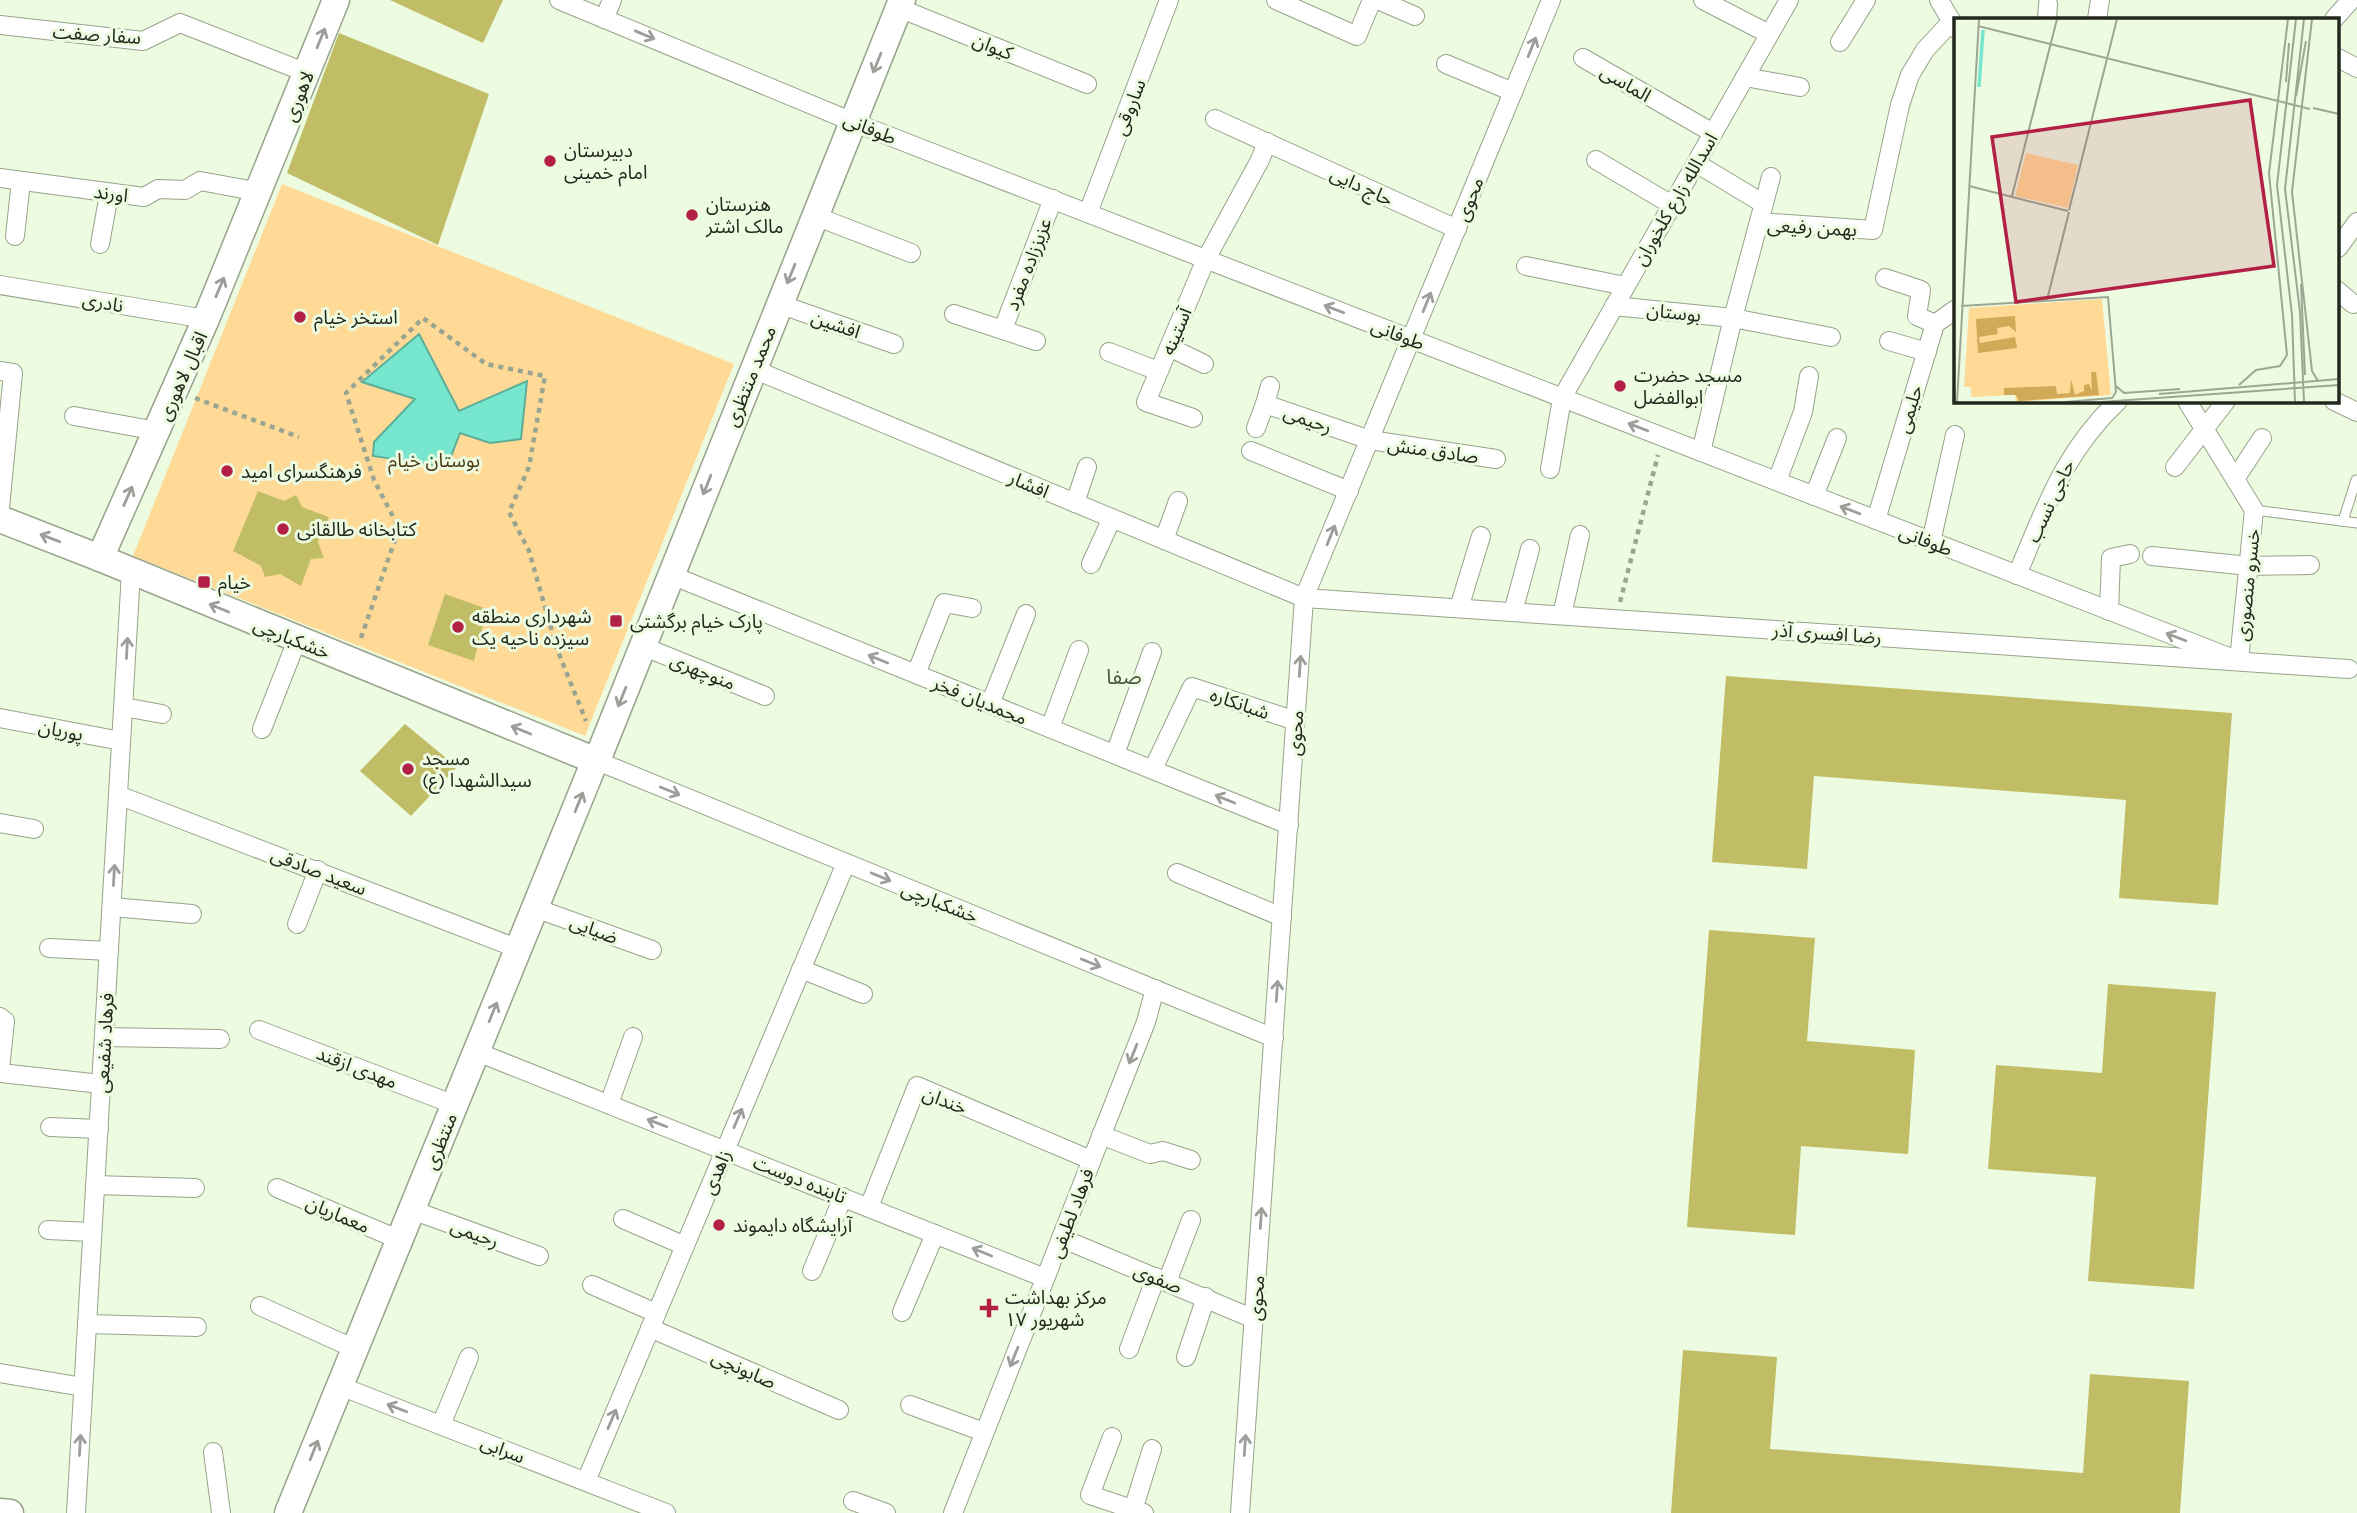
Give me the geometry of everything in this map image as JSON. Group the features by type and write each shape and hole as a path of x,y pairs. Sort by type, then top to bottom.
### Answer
{"main road":[{"name":"لاهوری","path":"260,192 336,0"},
{"name":"محمد منتظری","path":"596,761 901,4"},
{"name":"اقبال لاهوری","path":"100,558 260,192"},
{"name":"خشکبارچی","path":"0,519 596,761"},
{"name":"منتظری","path":"288,1513 596,761"},
{"path":"0,1512 10,1513"}],"street":[{"name":"طوفانی","path":"559,0 853,122 2239,662"},
{"path":"604,19 612,0"},
{"name":"ساروقی","path":"1088,213 1169,0"},
{"path":"1276,0 1302,5 1357,36 1372,0"},
{"path":"1378,0 1415,16"},
{"path":"1703,0 1769,34"},
{"name":"اسدالله زارع کلخوران","path":"1550,468 1562,398 1789,0"},
{"path":"1840,42 1866,0"},
{"path":"1939,0 1954,25"},
{"path":"2098,18 2100,0"},
{"path":"2335,18 2351,0"},
{"name":"محوی","path":"1240,1513 1304,598 1513,92 1546,2"},
{"name":"کیوان","path":"901,4 1087,84"},
{"name":"سفار صفت","path":"0,25 143,41 180,23 307,73"},
{"name":"بهمن رفیعی","path":"1701,452 1761,213 1873,230 1899,105 1910,75 1925,50 1954,25"},
{"name":"الماسی","path":"1583,58 1713,133"},
{"path":"2340,59 2357,68"},
{"path":"1446,64 1513,92"},
{"path":"1745,77 1800,87"},
{"name":"حاج دایی","path":"1215,119 1457,229"},
{"path":"1206,259 1260,160 1267,142"},
{"path":"1597,160 1672,205"},
{"path":"1696,163 1761,213 1771,177"},
{"name":"اورند","path":"0,178 144,197 158,189 185,190 200,181 260,192"},
{"path":"15,236 21,181"},
{"path":"100,244 109,194"},
{"name":"عزیززاده مفرد","path":"1003,328 1053,200"},
{"path":"815,215 911,253"},
{"path":"2347,245 2357,222"},
{"name":"آستینه","path":"1193,418 1146,402 1206,259"},
{"path":"1526,266 1625,286"},
{"path":"1885,278 1921,290 1917,316 1935,324 1954,310"},
{"name":"نادری","path":"0,285 206,320"},
{"path":"2340,293 2353,304"},
{"name":"افشین","path":"779,304 894,344"},
{"name":"بوستان","path":"1614,306 1733,318 1830,337"},
{"path":"954,314 1037,341"},
{"name":"حلیمی","path":"1876,520 1935,324"},
{"path":"1889,341 1927,352"},
{"path":"1169,347 1204,364"},
{"path":"1109,352 1158,371"},
{"name":"افشار","path":"754,369 1304,598"},
{"path":"0,371 13,373 0,508"},
{"path":"1777,481 1803,412 1809,376"},
{"name":"رحیمی","path":"1270,386 1265,404 1370,440"},
{"name":"حاجی نسب","path":"2017,575 2057,481 2076,448 2099,419 2117,402"},
{"name":"خسرو منصوری","path":"2188,402 2254,510 2239,662"},
{"path":"2175,467 2225,402"},
{"path":"2335,402 2357,412"},
{"path":"1256,428 1265,404"},
{"path":"74,416 157,431"},
{"path":"1931,542 1955,435"},
{"path":"1814,496 1838,438"},
{"path":"2235,480 2262,438"},
{"name":"صادق منش","path":"1370,440 1496,459"},
{"path":"1251,451 1349,491"},
{"path":"1075,503 1087,467"},
{"path":"1164,540 1178,500"},
{"path":"1091,564 1112,518"},
{"path":"1562,615 1580,535"},
{"path":"1459,608 1481,536"},
{"path":"1513,612 1530,548"},
{"path":"2109,611 2111,558 2130,554"},
{"path":"2152,556 2249,566 2310,565"},
{"name":"فرهاد شفیعی","path":"76,1513 131,572"},
{"name":"محمدیان فخر","path":"671,575 1289,825"},
{"name":"رضا افسری آذر","path":"1304,598 2354,671"},
{"path":"916,674 944,603 972,608"},
{"path":"990,704 1026,614"},
{"path":"262,729 297,640"},
{"name":"منوچهری","path":"642,646 765,696"},
{"path":"1050,728 1079,650"},
{"path":"1115,754 1152,652"},
{"name":"شبانکاره","path":"1153,769 1192,687 1296,722"},
{"path":"124,707 162,714"},
{"name":"پوریان","path":"0,718 121,741"},
{"name":"خشکبارچی","path":"596,761 1273,1038"},
{"name":"سعید صادقی","path":"118,795 519,949"},
{"path":"0,823 34,829"},
{"name":"زاهدی","path":"586,1481 846,863"},
{"path":"297,924 318,870"},
{"path":"1177,873 1282,917"},
{"path":"112,906 192,914"},
{"name":"ضیایی","path":"536,908 652,950"},
{"path":"49,948 109,951"},
{"path":"801,969 863,994"},
{"name":"فرهاد لطیفی","path":"953,1513 1146,1022 1155,989"},
{"path":"2,1019 0,1071 101,1084"},
{"name":"مهدی ازقند","path":"259,1030 455,1105"},
{"path":"104,1037 220,1039"},
{"path":"609,1104 633,1037"},
{"name":"تابنده دوست","path":"477,1052 1045,1278"},
{"name":"خندان","path":"869,1207 917,1086 1091,1160"},
{"path":"50,1127 99,1129"},
{"path":"1101,1135 1150,1154 1163,1151 1191,1160"},
{"path":"95,1185 195,1188"},
{"name":"معماریان","path":"276,1188 400,1240"},
{"path":"812,1271 843,1196"},
{"name":"رحیمی","path":"412,1210 539,1256"},
{"path":"622,1219 685,1247"},
{"path":"1129,1349 1191,1220"},
{"path":"48,1230 93,1232"},
{"path":"902,1312 935,1234"},
{"name":"صفوی","path":"1061,1238 1254,1319"},
{"name":"صابونچی","path":"592,1285 653,1321 839,1410"},
{"path":"1186,1357 1206,1297"},
{"path":"260,1306 355,1349"},
{"path":"87,1324 198,1327"},
{"path":"441,1425 469,1357"},
{"path":"0,1373 83,1387"},
{"name":"سرابی","path":"340,1386 666,1513"},
{"path":"910,1405 984,1432"},
{"path":"1112,1437 1090,1495 1139,1511 1152,1450"},
{"path":"213,1452 221,1513"},
{"path":"853,1501 886,1513"}],"lane":[{"path":"2343,522 2356,480"},
{"path":"2254,510 2357,523"}],"path":[{"path":"352,662 400,528 374,480 346,393 423,318 486,364 545,376 529,467 509,512 529,551 557,649 596,761"},
{"path":"175,391 299,437"},
{"path":"1616,619 1662,437"}],"green space":[{"name":"بوستان خیام","path":"282,184 734,364 585,736 133,556"}],"water":[{"path":"419,334 459,411 527,381 521,439 490,443 460,433 447,467 373,456 374,442 415,399 362,382"}],"building":[{"path":"390,0 503,0 483,43"},
{"path":"339,33 489,94 438,245 287,173"},
{"name":"کتابخانه طالقانی","path":"258,491 284,501 296,495 302,507 329,517 318,542 324,558 311,559 301,586 280,574 265,577 261,566 233,551"},
{"name":"شهرداری منطقه سیزده ناحیه یک","path":"445,594 487,609 474,661 428,645"},
{"path":"1726,676 2232,713 2218,905 2119,898 2126,800 1814,776 1807,869 1712,862"},
{"name":"مسجد سیدالشهدا (ع)","path":"405,724 457,767 411,816 360,771"},
{"path":"1709,930 1815,938 1807,1041 1915,1050 1908,1154 1801,1146 1795,1235 1687,1227"},
{"path":"2108,984 2216,992 2194,1289 2088,1281 2096,1177 1988,1169 1996,1065 2102,1073"},
{"path":"1683,1350 1777,1357 1770,1449 2083,1473 2090,1374 2189,1381 2180,1513 1671,1513"}],"place":[{"name":"دبیرستان امام خمینی","path":"550,161"},
{"name":"هنرستان مالک اشتر","path":"692,215"},
{"name":"استخر خیام","path":"300,317"},
{"name":"مسجد حضرت ابوالفضل","path":"1620,386"},
{"name":"فرهنگسرای امید","path":"227,471"},
{"name":"کتابخانه طالقانی","path":"283,529"},
{"name":"خیام","path":"204,582"},
{"name":"پارک خیام برگشتی","path":"616,621"},
{"name":"شهرداری منطقه سیزده ناحیه یک","path":"458,627"},
{"name":"مسجد سیدالشهدا (ع)","path":"408,769"},
{"name":"آرایشگاه دایموند","path":"719,1225"},
{"name":"مرکز بهداشت ۱۷ شهریور","path":"989,1308"}],"district":[{"name":"صفا","path":"1124,677"}]}
